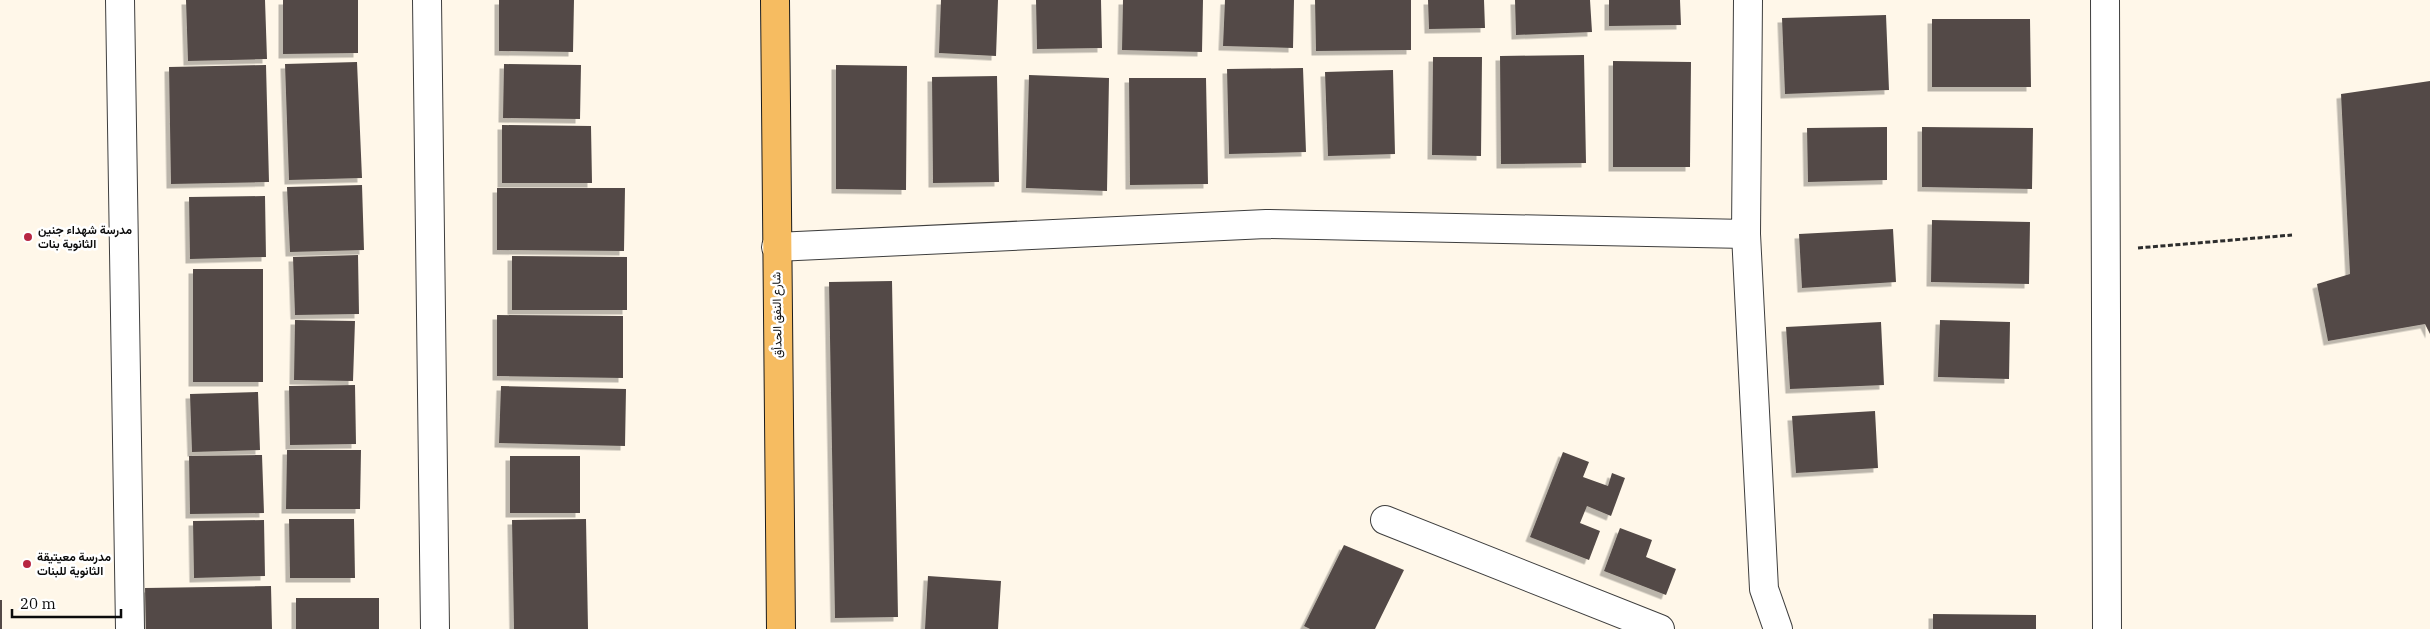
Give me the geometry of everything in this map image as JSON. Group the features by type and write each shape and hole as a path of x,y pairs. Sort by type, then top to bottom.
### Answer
{"main road":[{"name":"شارع النفق الحدأق","path":"775,0 780,629"}],"street":[{"path":"120,0 130,629"},
{"path":"427,0 435,629"},
{"path":"1748,0 1746,234 1764,589 1778,629"},
{"path":"2105,0 2107,629"},
{"path":"776,247 1266,224 1746,234"},
{"path":"1385,520 1660,629"}],"path":[{"path":"2106,251 2292,235"}],"building":[{"path":"186,0 265,0 267,59 188,61"},
{"path":"283,0 358,0 358,53 283,54"},
{"path":"499,0 574,0 573,52 499,51"},
{"path":"941,0 998,0 996,56 939,53"},
{"path":"1036,0 1101,0 1102,48 1037,49"},
{"path":"1123,0 1203,0 1202,52 1122,50"},
{"path":"1225,0 1294,0 1293,48 1223,46"},
{"path":"1315,0 1411,0 1411,50 1316,51"},
{"path":"1428,0 1484,0 1485,28 1429,29"},
{"path":"1515,0 1590,0 1592,32 1516,35"},
{"path":"1609,0 1680,0 1681,25 1609,26"},
{"path":"1886,15 1889,90 1785,94 1782,18"},
{"path":"1932,19 2030,19 2031,87 1932,87"},
{"path":"1584,55 1586,163 1501,164 1500,56"},
{"path":"1433,57 1482,57 1481,156 1432,155"},
{"path":"1613,61 1691,62 1690,167 1613,167"},
{"path":"357,62 362,178 289,180 285,64"},
{"path":"504,64 581,65 580,119 503,118"},
{"path":"266,65 269,182 171,184 169,67"},
{"path":"836,65 907,66 906,190 836,189"},
{"path":"1303,68 1306,152 1229,154 1227,69"},
{"path":"1393,70 1395,154 1328,156 1325,72"},
{"path":"1029,75 1109,78 1107,191 1026,188"},
{"path":"997,76 999,182 933,183 932,77"},
{"path":"1129,78 1206,78 1208,184 1130,185"},
{"path":"2430,81 2430,334 2425,324 2328,341 2317,284 2350,274 2341,94"},
{"path":"502,125 591,126 592,183 502,183"},
{"path":"1887,127 1887,180 1808,182 1807,128"},
{"path":"1922,127 2033,128 2032,189 1922,187"},
{"path":"362,185 364,250 290,252 287,187"},
{"path":"497,188 625,188 624,251 497,250"},
{"path":"265,196 266,257 190,259 189,197"},
{"path":"1932,220 2030,222 2029,284 1931,282"},
{"path":"1893,229 1896,282 1802,288 1799,234"},
{"path":"358,255 359,314 295,315 293,257"},
{"path":"512,256 627,257 627,310 512,310"},
{"path":"193,269 263,269 263,382 193,382"},
{"path":"892,281 898,617 835,618 829,282"},
{"path":"497,315 623,316 623,378 497,376"},
{"path":"295,320 355,321 353,381 294,380"},
{"path":"1940,320 2010,322 2009,379 1938,377"},
{"path":"1881,322 1884,385 1790,389 1786,327"},
{"path":"355,385 356,444 290,445 289,386"},
{"path":"501,386 626,389 625,446 499,443"},
{"path":"258,392 260,450 192,452 190,394"},
{"path":"1875,411 1878,468 1796,473 1792,416"},
{"path":"287,450 361,450 360,509 286,509"},
{"path":"1563,452 1589,462 1583,477 1608,486 1612,473 1625,478 1611,516 1587,506 1580,523 1600,531 1589,560 1530,537"},
{"path":"262,455 264,513 190,514 189,456"},
{"path":"510,456 580,456 580,513 510,513"},
{"path":"289,519 354,519 355,578 290,578"},
{"path":"586,519 588,629 514,629 512,520"},
{"path":"264,520 265,576 194,578 193,521"},
{"path":"1620,528 1652,540 1646,557 1676,569 1666,595 1604,571"},
{"path":"1344,545 1404,570 1375,629 1310,629 1304,626"},
{"path":"928,576 1001,581 998,629 925,629"},
{"path":"271,586 272,629 146,629 145,588"},
{"path":"296,598 379,598 379,629 296,629"},
{"path":"0,600 2,600 2,629 0,629"},
{"path":"1933,614 2036,615 2036,629 1933,629"}],"place":[{"name":"مدرسة شهداء جنين الثانوية بنات","path":"28,237"},
{"name":"مدرسة معيتيقة الثانوية للبنات","path":"27,564"}]}
